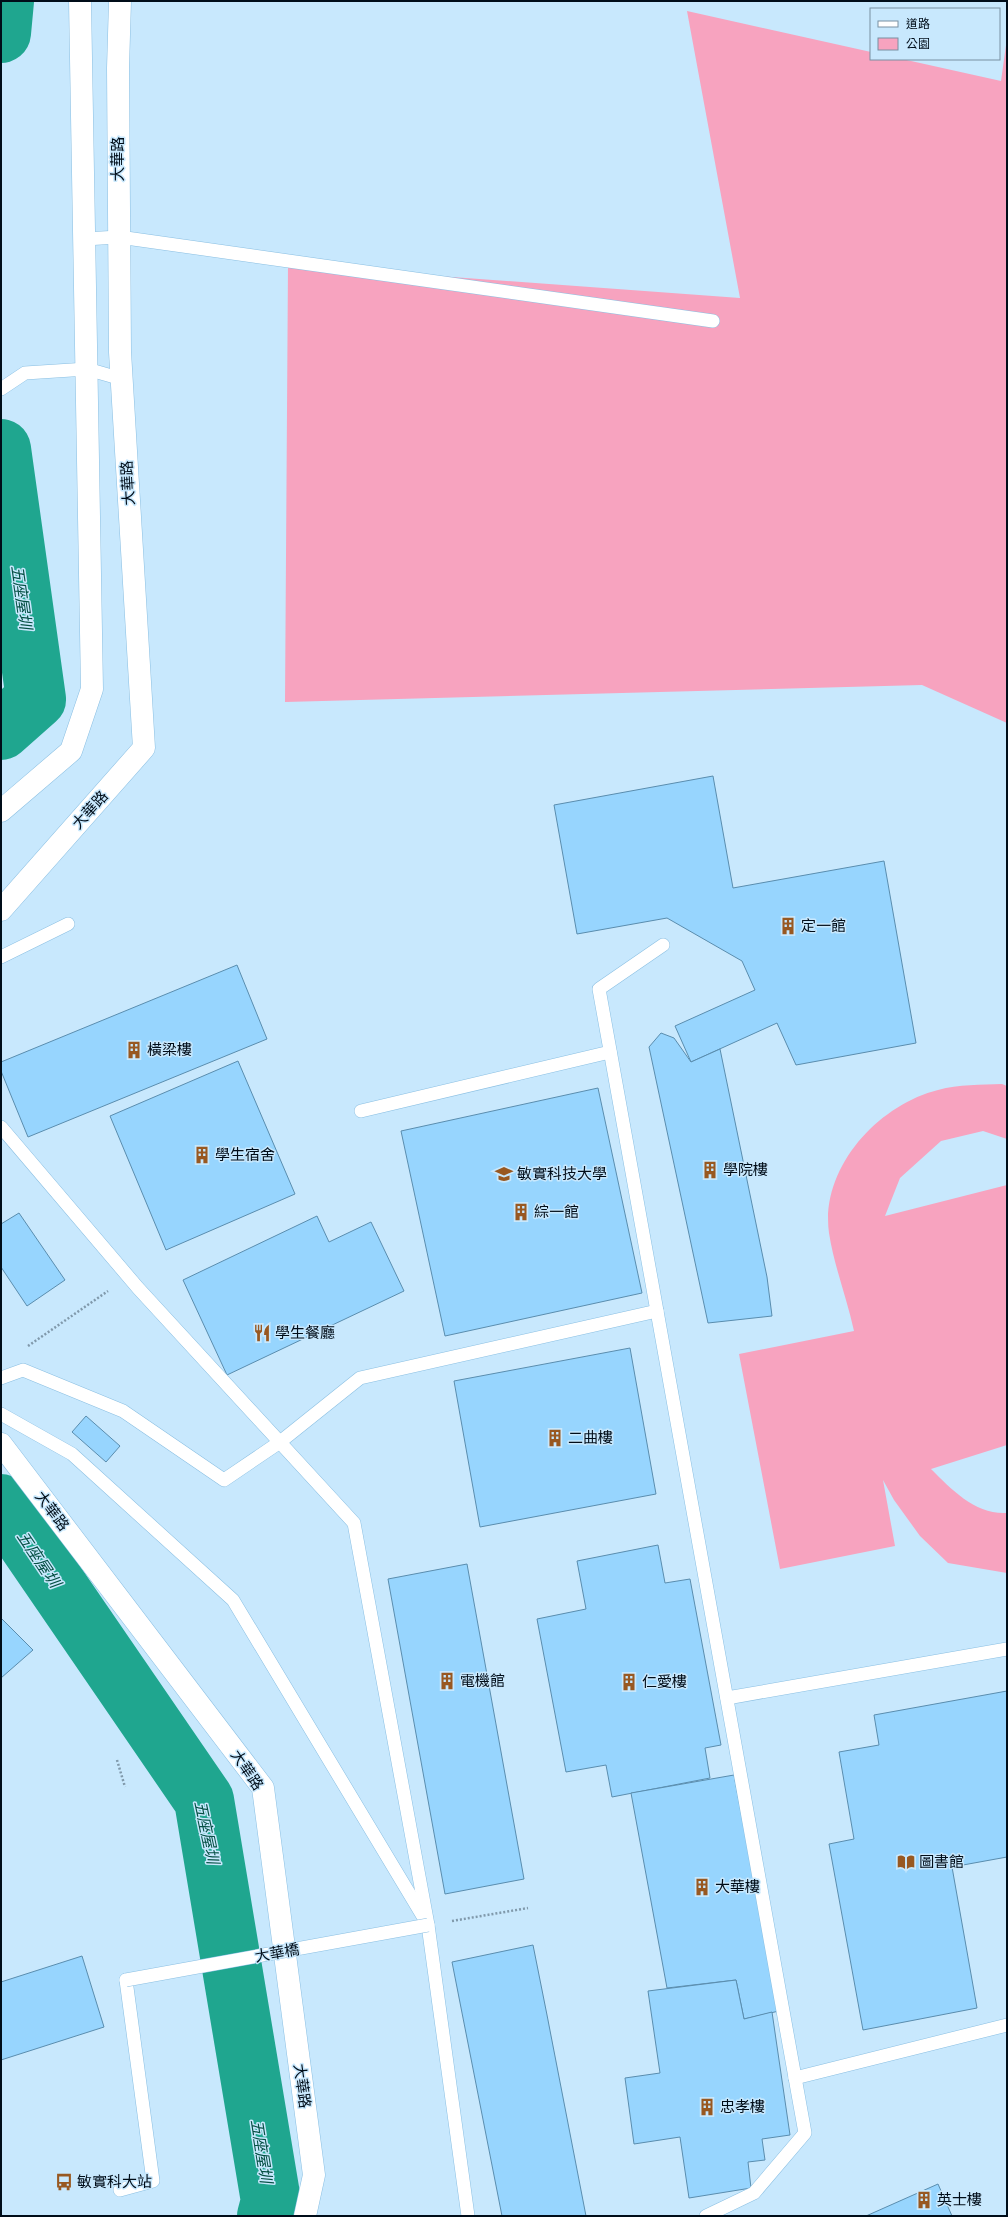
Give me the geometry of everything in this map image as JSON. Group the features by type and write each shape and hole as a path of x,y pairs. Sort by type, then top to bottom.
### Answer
{"street":[{"path":"1,811 71,750 92,690 80,1"},
{"name":"大華路","path":"1,910 144,748 122,379 118,68 120,1"},
{"name":"大華路","path":"1,1444 263,1788 314,2175 305,2216"}],"lane":[{"path":"84,239 119,237 713,321"},
{"path":"1,389 25,373 87,369 122,379"},
{"path":"1,957 68,924"},
{"path":"663,945 599,989 805,2133 754,2193 706,2216"},
{"path":"361,1111 610,1052"},
{"path":"1,1127 129,1278 354,1523 428,1926 468,2216"},
{"path":"1,1378 23,1370 123,1411 224,1480 280,1442 360,1378 657,1311"},
{"path":"1,1414 72,1454 233,1600 428,1926"},
{"path":"726,1698 1007,1649"},
{"name":"大華橋","path":"120,2190 153,2181 126,1980 428,1926"},
{"path":"795,2078 1007,2025"}],"path":[{"path":"26,1347 129,1278"},
{"path":"117,1760 125,1787"},
{"path":"428,1926 528,1908"}],"green space":[{"path":"687,11 870,52 870,60 906,60 1001,81 1007,38 1007,723 922,685 285,702 288,265 740,298"},
{"path":"1002,1084 1007,1086 1007,1139 983,1131 941,1141 900,1178 885,1216 1007,1185 1007,1445 931,1469 965,1500 985,1510 996,1513 1007,1513 1007,1573 948,1563 920,1536 894,1500 883,1480 895,1546 780,1569 739,1354 854,1331 834,1258 829,1233 829,1209 834,1185 844,1163 858,1143 875,1125 894,1110 916,1098 938,1090 954,1087"}],"building":[{"name":"定一館","path":"713,776 733,888 884,861 916,1043 796,1065 777,1023 691,1062 675,1026 755,990 742,961 667,918 577,934 554,805"},
{"name":"橫梁樓","path":"237,965 267,1039 28,1137 1,1071 1,1062"},
{"name":"學院樓","path":"661,1033 674,1038 691,1062 720,1049 767,1277 772,1316 708,1323 649,1047"},
{"name":"學生宿舍","path":"238,1061 295,1194 166,1250 110,1116"},
{"name":"綜一館","path":"598,1088 642,1293 445,1336 401,1131"},
{"path":"19,1213 65,1280 27,1306 1,1267 1,1224"},
{"name":"學生餐廳","path":"317,1216 329,1242 371,1222 404,1291 227,1375 183,1280"},
{"name":"二曲樓","path":"630,1348 656,1494 480,1527 454,1381"},
{"path":"86,1416 120,1446 106,1462 72,1432"},
{"name":"仁愛樓","path":"658,1545 665,1583 690,1579 721,1745 705,1748 710,1778 612,1797 606,1765 566,1772 537,1619 586,1609 577,1561"},
{"name":"電機館","path":"467,1564 524,1879 445,1894 388,1579"},
{"path":"1,1618 33,1650 1,1678"},
{"name":"圖書館","path":"1007,1691 1007,1857 952,1867 977,2008 863,2030 829,1844 854,1839 839,1752 879,1745 874,1715"},
{"name":"大華樓","path":"734,1775 779,2011 744,2019 736,1980 667,1988 631,1793"},
{"path":"533,1945 586,2216 502,2216 452,1962"},
{"path":"82,1956 104,2027 1,2060 1,1982"},
{"name":"忠孝樓","path":"736,1980 744,2019 772,2012 790,2135 762,2139 765,2160 748,2162 751,2188 689,2198 680,2137 634,2144 625,2078 660,2073 648,1991"},
{"name":"英士樓","path":"938,2184 952,2216 866,2216"}],"waterway":[{"name":"五座屋圳","path":"1,33 4,1"},
{"name":"五座屋圳","path":"1,449 36,699 1,730"},
{"name":"五座屋圳","path":"1,1504 204,1800 271,2201 267,2216"}],"place":[{"name":"定一館","path":"788,926"},
{"name":"橫梁樓","path":"134,1050"},
{"name":"學生宿舍","path":"202,1155"},
{"name":"學院樓","path":"710,1170"},
{"name":"敏實科技大學","path":"504,1174"},
{"name":"綜一館","path":"521,1212"},
{"name":"學生餐廳","path":"262,1333"},
{"name":"二曲樓","path":"555,1438"},
{"name":"電機館","path":"447,1681"},
{"name":"仁愛樓","path":"629,1682"},
{"name":"圖書館","path":"906,1862"},
{"name":"大華樓","path":"702,1887"},
{"name":"忠孝樓","path":"707,2107"},
{"name":"敏實科大站","path":"64,2182"},
{"name":"英士樓","path":"924,2200"}]}
